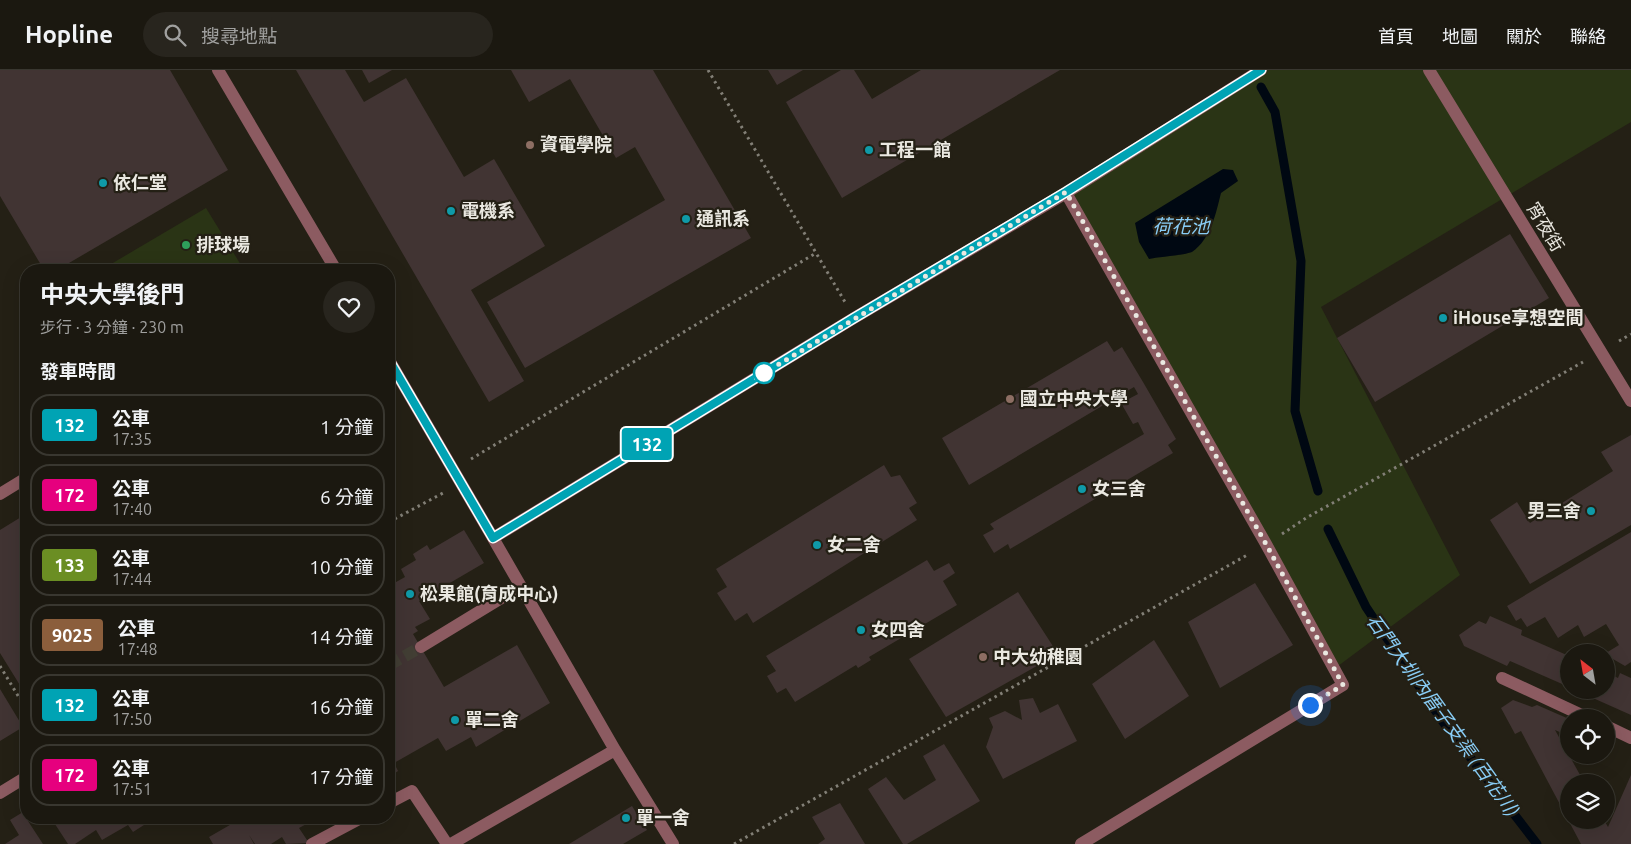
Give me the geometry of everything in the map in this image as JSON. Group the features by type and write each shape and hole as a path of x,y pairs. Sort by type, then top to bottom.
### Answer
{"street":[{"path":"218,70 332,264"},
{"path":"493,538 854,318 1066,192 1261,70"},
{"name":"宵夜街","path":"1429,70 1631,401"},
{"path":"1066,192 1266,544 1343,685 1082,844"},
{"path":"395,370 615,750 674,844"},
{"path":"0,494 20,482"},
{"path":"421,647 521,586"},
{"path":"1502,678 1569,709"},
{"path":"1615,730 1631,738"},
{"path":"451,844 615,750"},
{"path":"0,793 20,781"},
{"path":"395,800 412,791 447,844"},
{"path":"312,844 350,824"}],"path":[{"path":"708,70 854,318"},
{"path":"453,470 816,253"},
{"path":"734,844 1266,544 1314,513 1631,334"},
{"path":"395,519 461,483"},
{"path":"0,666 20,699"}],"green space":[{"path":"1266,70 1631,70 1631,122 1321,307 1460,575 1334,669 1066,193"},
{"name":"排球場","path":"206,208 240,264 111,264"}],"water":[{"name":"荷花池","path":"1223,169 1233,170 1238,181 1221,193 1212,225 1204,240 1192,252 1149,259 1139,242 1135,223"}],"building":[{"name":"依仁堂","path":"0,70 170,70 228,170 67,264 40,264 0,196"},
{"name":"電機系","path":"296,70 345,70 364,102 406,78 464,177 494,159 545,246 471,290 524,381 489,402"},
{"path":"362,70 392,70 369,83"},
{"name":"通訊系","path":"511,70 653,70 751,238 525,368 487,302 665,200 635,147 616,158 570,79 529,102"},
{"path":"768,70 803,70 777,85"},
{"name":"工程一館","path":"841,70 854,70 872,99 921,70 1060,70 842,198 786,102"},
{"name":"iHouse享想空間","path":"1510,234 1549,298 1375,402 1337,338"},
{"path":"1107,341 1114,352 1122,347 1143,382 1176,439 1168,445 1173,453 1010,549 1008,544 994,553 983,535 994,529 990,524 1144,434 1138,422 1133,424 1121,403 1138,394 1134,387 969,485 942,438"},
{"name":"男三舍","path":"1631,435 1631,525 1530,584 1490,520 1517,502 1530,523 1613,471 1601,452"},
{"name":"女二舍","path":"884,465 891,477 900,475 917,503 909,508 917,520 753,623 747,613 735,621 717,593 727,587 716,569"},
{"path":"20,518 20,685 0,653 0,530"},
{"name":"單二舍","path":"464,530 484,563 419,601 430,619 415,627 418,631 413,634 444,687 517,645 550,703 476,747 471,737 446,751 438,738 395,762 395,583 405,577 401,569 416,560 413,554 427,545 430,550"},
{"path":"1631,532 1631,662 1625,666 1615,660 1615,647 1619,645 1606,624 1584,637 1578,625 1558,638 1545,617 1527,627 1521,618 1516,621 1507,606"},
{"name":"女四舍","path":"927,560 934,571 949,563 955,573 943,581 957,605 869,657 871,660 858,668 856,665 795,702 786,688 777,693 767,676 776,671 766,656"},
{"path":"1255,583 1293,645 1220,688 1188,622"},
{"name":"中大幼稚園","path":"1018,592 1058,654 946,717 909,659"},
{"path":"1490,616 1522,630 1521,635 1560,652 1560,683 1510,661 1507,666 1464,646 1459,635 1479,621 1486,624"},
{"path":"1154,640 1189,696 1125,739 1092,684"},
{"path":"1620,673 1631,678 1631,715 1595,699 1615,699 1615,676 1618,678"},
{"path":"0,689 20,722 20,729 0,741"},
{"path":"1033,698 1040,713 1058,704 1077,741 1003,779 986,747 993,727 989,718 1005,711 1022,720 1019,700"},
{"path":"1513,700 1532,707 1537,705 1560,715 1560,732 1555,730 1560,739 1560,764 1574,764 1580,774 1560,774 1560,804 1521,731 1515,734 1501,708"},
{"path":"944,744 980,801 907,844 903,844 868,789 886,777 904,800 936,780 923,756"},
{"path":"1631,775 1631,844 1581,844 1573,829 1615,829 1615,811"},
{"path":"840,803 865,844 818,844 825,839 812,817"},
{"name":"單一舍","path":"632,806 647,830 623,844 569,844"},
{"path":"20,814 20,824 30,824 43,844 5,844 19,835 10,820"},
{"path":"55,824 146,824 133,832 128,825 102,840 96,830 75,844 68,844"},
{"path":"232,824 306,824 299,828 309,843 286,844 282,837 271,844 255,844 249,835 254,844 213,844 209,837"}],"waterway":[{"name":"石門大圳內厝子支渠 (百花川)","path":"1261,87 1275,112 1301,261 1295,411 1318,491"},
{"name":"石門大圳內厝子支渠 (百花川)","path":"1328,529 1366,607 1443,722 1537,844"}],"tunnel":[{"path":"395,662 421,647"}],"bus line":[{"name":"132","path":"395,370 493,538 854,318 1066,192 1261,70"}],"place":[{"name":"資電學院","path":"530,145"},
{"name":"工程一館","path":"869,150"},
{"name":"依仁堂","path":"103,183"},
{"name":"電機系","path":"451,211"},
{"name":"通訊系","path":"686,219"},
{"name":"排球場","path":"186,245"},
{"name":"iHouse享想空間","path":"1443,318"},
{"name":"國立中央大學","path":"1010,399"},
{"name":"女三舍","path":"1082,489"},
{"name":"男三舍","path":"1591,511"},
{"name":"女二舍","path":"817,545"},
{"name":"松果館(育成中心)","path":"410,594"},
{"name":"女四舍","path":"861,630"},
{"name":"中大幼稚園","path":"983,657"},
{"name":"單二舍","path":"455,720"},
{"name":"單一舍","path":"626,818"}],"route":[{"path":"764,373 756,378 1066,192 1266,544 1343,685 1310,705"}]}
